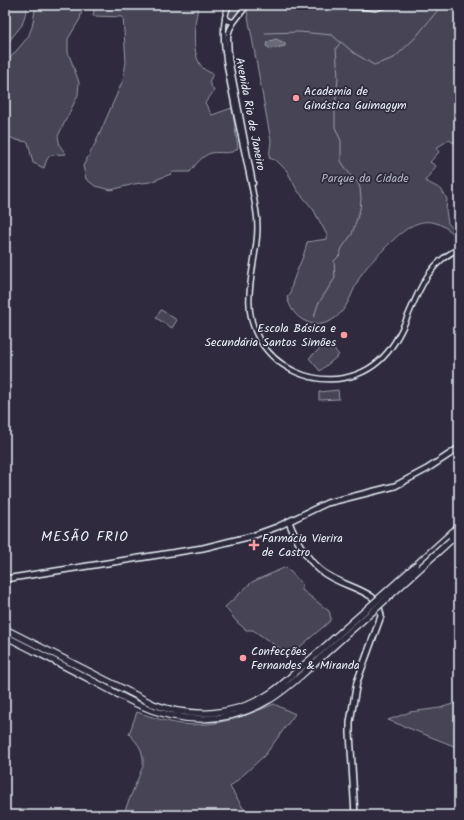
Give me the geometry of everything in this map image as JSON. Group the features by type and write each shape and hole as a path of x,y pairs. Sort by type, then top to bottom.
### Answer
{"highway":[{"path":"5,636 139,702 167,714 181,718 208,719 228,717 268,701 287,688 459,526"},
{"path":"369,611 459,534"},
{"path":"5,629 139,702"}],"main road":[{"path":"5,578 218,545 252,536 289,522 327,503 395,486 427,469 459,448"},
{"path":"289,522 298,543 311,561 321,571 330,577 372,597 378,604 380,610 381,616 357,682 352,710 350,733 355,815"}],"street":[{"path":"229,5 225,16 226,60 256,211 257,245 249,290 250,315 258,338 267,351 290,370 314,378 344,378 363,371 380,360 387,353 402,331 422,284 429,273 443,257 459,249"},
{"path":"225,16 229,21 234,22 247,5"},
{"path":"340,5 376,8 386,5"},
{"name":"Avenida Rio de Janeiro","path":"234,22 228,36 229,58 251,169 256,211"}],"green space":[{"path":"5,5 28,5 22,25 5,46"},
{"path":"36,5 83,5 80,19 68,39 68,52 79,82 78,95 58,136 60,146 66,154 51,155 47,159 44,168 33,163 28,142 16,140 5,135 5,64 28,37 32,27"},
{"path":"95,5 199,5 194,38 195,48 200,63 204,69 213,74 209,82 214,91 205,103 212,115 232,108 238,148 232,152 208,154 199,161 190,172 173,172 150,182 134,184 111,190 95,186 86,179 83,166 96,142 123,80 126,62 123,17 93,16"},
{"path":"231,5 243,5 236,17 232,19 227,16"},
{"name":"Parque da Cidade","path":"249,5 308,5 375,11 388,8 393,5 459,5 459,136 454,143 449,140 436,148 439,152 430,162 436,166 425,181 441,189 447,199 446,210 448,223 459,235 458,238 447,229 437,224 428,222 419,223 410,227 393,240 368,266 358,280 344,309 335,318 325,323 313,324 299,318 291,308 287,297 290,295 293,281 307,242 327,239 327,235 313,209 297,190 287,171 277,161 269,158 271,141 247,11"},
{"path":"161,310 177,320 172,328 156,318"},
{"path":"328,342 339,355 320,371 309,358"},
{"path":"338,390 339,399 319,400 319,392"},
{"path":"286,567 302,584 302,590 329,611 331,618 329,622 292,653 286,653 253,630 246,630 236,621 225,607 252,582"},
{"path":"459,702 459,748 388,720 410,712 440,708"},
{"path":"274,704 295,714 265,755 230,787 245,811 241,815 123,815 143,766 142,752 136,741 129,734 137,712 176,723 194,725 218,723 241,717"}],"water":[{"path":"276,39 285,43 285,46 271,49 266,46 267,42"}],"waterway":[{"path":"314,317 318,304 335,278 334,261 339,256 342,248 352,234 360,209 361,199 358,183 351,176 341,161 341,141 335,127 335,106 338,78 336,48 341,42 354,53 374,65 394,58 415,38 442,5"},
{"path":"265,33 299,32 332,35 340,42"}],"place":[{"name":"Academia de Ginástica Guimagym","path":"296,98"},
{"name":"Escola Básica e Secundária Santos Simões","path":"344,335"},
{"name":"Farmácia Vierira de Castro","path":"254,545"},
{"name":"Confecções Fernandes & Miranda","path":"243,658"}],"district":[{"name":"MESÃO FRIO","path":"85,537"}]}
